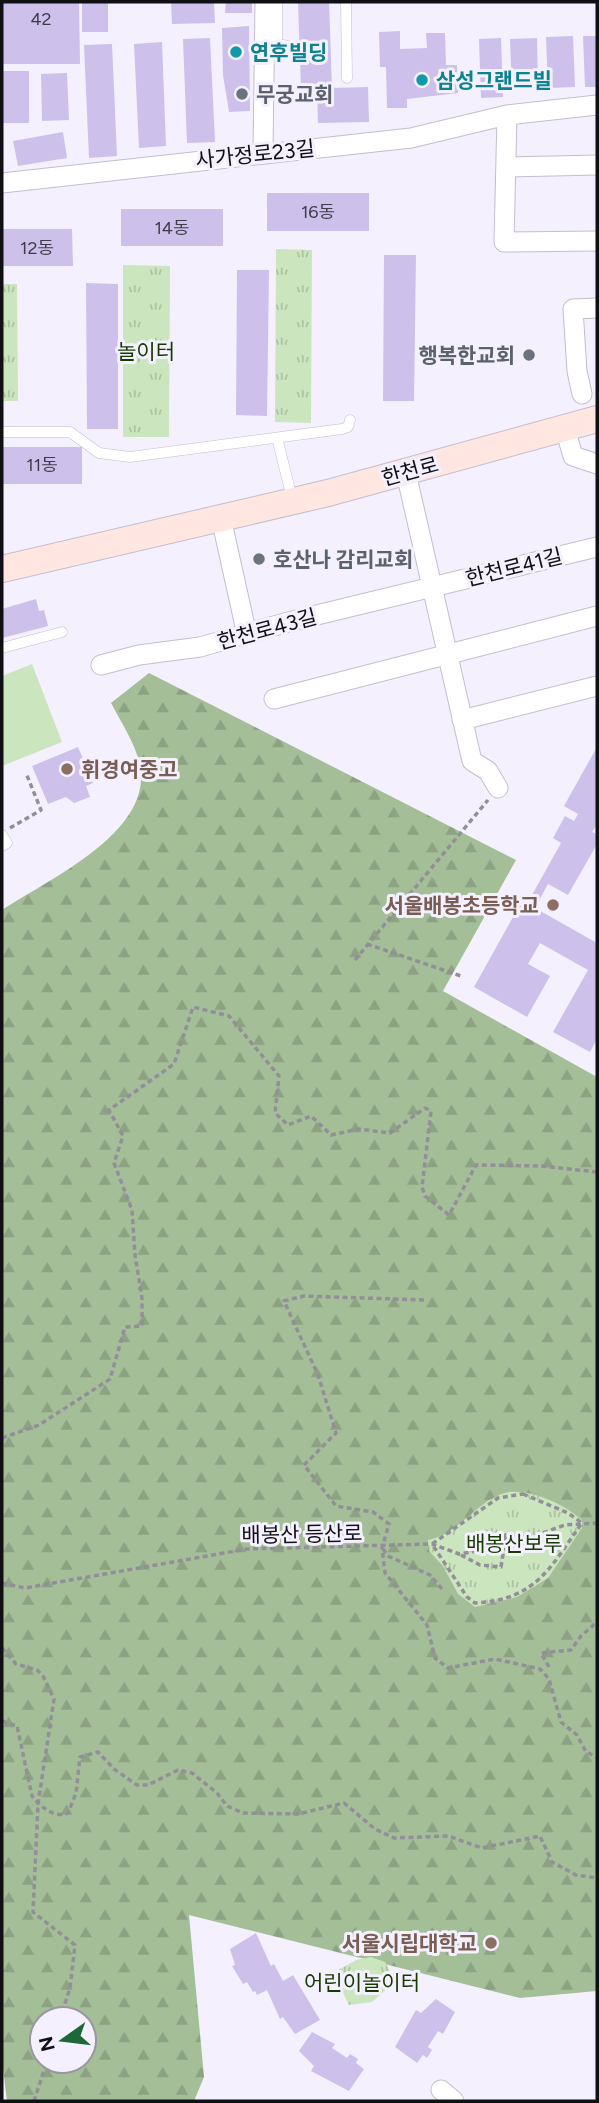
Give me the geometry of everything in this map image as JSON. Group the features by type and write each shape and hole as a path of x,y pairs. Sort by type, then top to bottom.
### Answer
{"main road":[{"name":"한천로","path":"2,569 405,473 597,419"}],"street":[{"path":"263,153 265,2"},
{"name":"사가정로23길","path":"2,183 411,138 507,115 597,104"},
{"path":"507,115 504,242 597,241"},
{"path":"506,167 597,165"},
{"path":"582,394 576,371 573,310 597,309"},
{"path":"565,429 573,456 597,464"},
{"path":"405,473 472,761 488,771 498,788"},
{"path":"221,518 247,635"},
{"name":"한천로41길","path":"431,587 597,547"},
{"name":"한천로43길","path":"101,665 139,655 200,647 431,587"},
{"path":"274,699 597,616"},
{"path":"462,720 597,686"}],"lane":[{"path":"277,2 277,44 293,47"},
{"path":"346,2 347,78"},
{"path":"2,432 70,432 99,453 113,457 342,429 348,427 351,420"},
{"path":"277,438 293,501"},
{"path":"2,648 62,632"},
{"path":"2,833 7,843 2,846"}],"path":[{"path":"2,833 40,810 26,772"},
{"path":"355,960 498,788"},
{"path":"367,944 461,976"},
{"path":"2,1438 39,1425 110,1379 125,1327 142,1325 142,1298 135,1255 132,1210 114,1163 123,1136 110,1110 174,1064 193,1007 229,1016 279,1076 275,1113 288,1125 311,1116 331,1136 359,1129 390,1133 425,1108 431,1111 422,1187 425,1196 449,1215 477,1165 541,1166 597,1172"},
{"path":"424,1300 304,1296 284,1301 318,1376 336,1433 304,1465 335,1506 373,1512 389,1524 382,1548 385,1573 427,1625 435,1658 448,1668 495,1660 540,1670 549,1679 561,1721 577,1735 586,1752 597,1757"},
{"path":"523,1493 540,1499 582,1523 545,1576 512,1595 484,1603 475,1603 467,1597 432,1544 498,1498 523,1493"},
{"path":"459,1554 477,1551 490,1540 506,1535 534,1536 582,1523 597,1523"},
{"name":"배봉산 등산로","path":"2,1583 24,1588 247,1549 382,1548 432,1544 480,1565 500,1567 506,1535"},
{"path":"382,1548 388,1556 430,1575 442,1588"},
{"path":"549,1667 541,1653 571,1650 581,1636 597,1622"},
{"path":"2,1648 16,1664 37,1670 43,1676 54,1699 38,1804 33,1912 75,1945 70,1988 65,2005"},
{"path":"2,1721 17,1726 30,1791 38,1804 58,1815 68,1813 76,1794 80,1757 99,1752 114,1769 137,1785 148,1785 178,1770 192,1773 217,1793 228,1806 243,1813 298,1814 344,1803 375,1829 394,1839 448,1836 482,1848 540,1836 552,1862 576,1875 597,1878"},
{"path":"34,2101 42,2075"}],"green space":[{"path":"276,249 312,250 311,423 275,422"},
{"name":"놀이터","path":"123,265 170,266 169,437 123,437"},
{"path":"2,284 17,284 18,401 2,401"},
{"path":"32,664 62,742 2,766 2,676"},
{"path":"149,673 516,860 443,991 597,1077 597,1991 520,1998 189,1915 204,2077 194,2101 7,2101 2,2060 2,910 90,854 111,836 128,816 138,795 141,772 134,746 111,703"},
{"name":"배봉산보루","path":"509,1492 528,1493 557,1504 582,1520 582,1528 548,1578 517,1597 475,1607 458,1594 443,1566 429,1551 428,1540 450,1531 488,1501"},
{"name":"어린이놀이터","path":"371,1957 385,1962 390,1971 388,1988 372,2002 349,2005 333,1973 356,1960"}],"building":[{"path":"2,2 79,2 80,64 2,64"},
{"path":"82,2 108,2 108,32 82,32"},
{"path":"171,2 214,2 215,23 172,24"},
{"path":"226,2 252,2 252,13 225,13"},
{"path":"298,2 329,2 332,88 368,87 369,122 318,123 317,89 301,89"},
{"name":"연후빌딩","path":"249,26 250,111 229,112 223,75 222,28"},
{"name":"삼성그랜드빌","path":"400,31 400,49 427,48 426,33 445,33 446,65 457,65 458,93 407,99 407,108 387,108 386,67 380,67 379,32"},
{"path":"573,36 575,87 548,88 546,37"},
{"path":"583,36 597,36 597,87 585,87"},
{"path":"210,38 215,142 187,143 183,39"},
{"path":"501,38 503,97 481,98 479,39"},
{"path":"537,38 538,89 512,90 510,39"},
{"path":"162,42 166,146 139,148 134,44"},
{"path":"112,44 117,156 89,158 84,45"},
{"path":"2,71 29,71 29,123 2,123"},
{"path":"67,73 69,120 42,121 41,74"},
{"path":"63,132 67,158 18,166 13,141"},
{"path":"267,193 369,193 369,231 267,231"},
{"path":"121,209 223,209 223,246 121,246"},
{"path":"2,229 72,229 73,266 2,266"},
{"path":"384,255 416,255 414,401 383,401"},
{"path":"237,270 269,270 267,416 236,415"},
{"path":"86,283 118,284 118,429 87,429"},
{"path":"2,447 82,447 82,484 2,484"},
{"path":"36,599 39,611 44,610 48,626 2,638 2,609"},
{"path":"78,747 93,783 86,786 90,797 74,803 66,797 48,804 32,766"},
{"path":"597,747 597,825 592,832 597,834 597,844 568,895 548,884 535,908 597,943 597,1039 590,1052 553,1032 588,970 540,943 528,964 550,976 527,1017 474,987 522,901 527,904 561,843 553,838 565,816 574,821 578,814 564,806"},
{"path":"256,1933 271,1966 274,1964 283,1981 293,1975 320,2020 295,2034 283,2017 280,2019 267,1990 257,1995 247,1982 243,1984 232,1966 235,1965 230,1949"},
{"path":"436,1999 455,2012 443,2034 438,2031 428,2047 432,2050 427,2058 423,2055 417,2063 395,2047 416,2010 421,2013"},
{"path":"312,2032 335,2044 332,2048 347,2058 350,2054 358,2059 356,2063 364,2069 349,2091 311,2071 314,2066 299,2051"}],"place":[{"name":"연후빌딩","path":"236,52"},
{"name":"삼성그랜드빌","path":"422,80"},
{"name":"무궁교회","path":"242,94"},
{"name":"행복한교회","path":"529,355"},
{"name":"호산나 감리교회","path":"259,559"},
{"name":"휘경여중고","path":"67,769"},
{"name":"서울배봉초등학교","path":"553,905"},
{"name":"서울시립대학교","path":"491,1943"}]}
